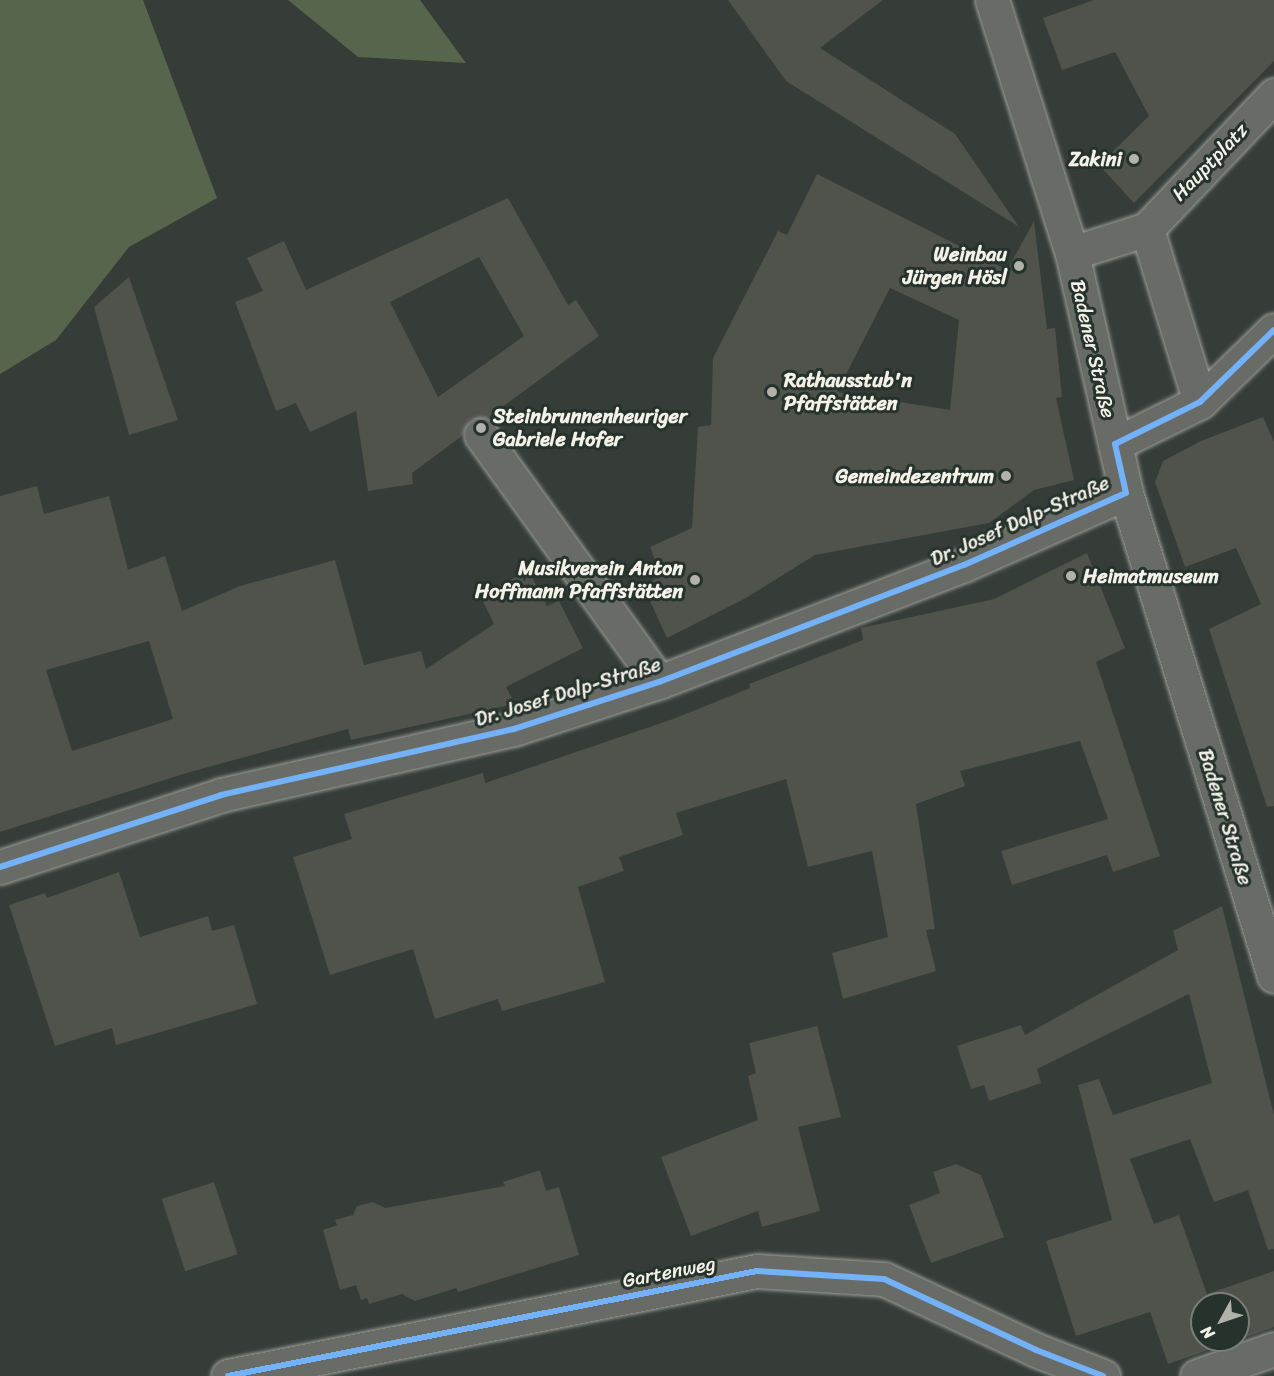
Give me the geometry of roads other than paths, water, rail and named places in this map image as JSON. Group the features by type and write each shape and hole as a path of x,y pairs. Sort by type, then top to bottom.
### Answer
{"street":[{"name":"Badener Straße","path":"992,0 1072,253 1126,493 1274,976"},
{"name":"Hauptplatz","path":"1072,253 1147,228 1274,95"},
{"path":"1147,228 1200,402"},
{"path":"1115,444 1200,402 1274,330"},
{"name":"Dr. Josef Dolp-Straße","path":"481,435 659,682"},
{"name":"Dr. Josef Dolp-Straße","path":"0,867 220,795 514,729 659,682 964,565 1126,493"},
{"name":"Gartenweg","path":"228,1376 757,1271 884,1279 1039,1363 1103,1376"},
{"path":"1197,1376 1274,1349"}],"place":[{"name":"Zakini","path":"1134,159"},
{"name":"Weinbau Jürgen Hösl","path":"1019,266"},
{"name":"Rathausstub'n Pfaffstätten","path":"772,392"},
{"name":"Steinbrunnenheuriger Gabriele Hofer","path":"481,428"},
{"name":"Gemeindezentrum","path":"1006,476"},
{"name":"Heimatmuseum","path":"1071,576"},
{"name":"Musikverein Anton Hoffmann Pfaffstätten","path":"695,580"}]}
